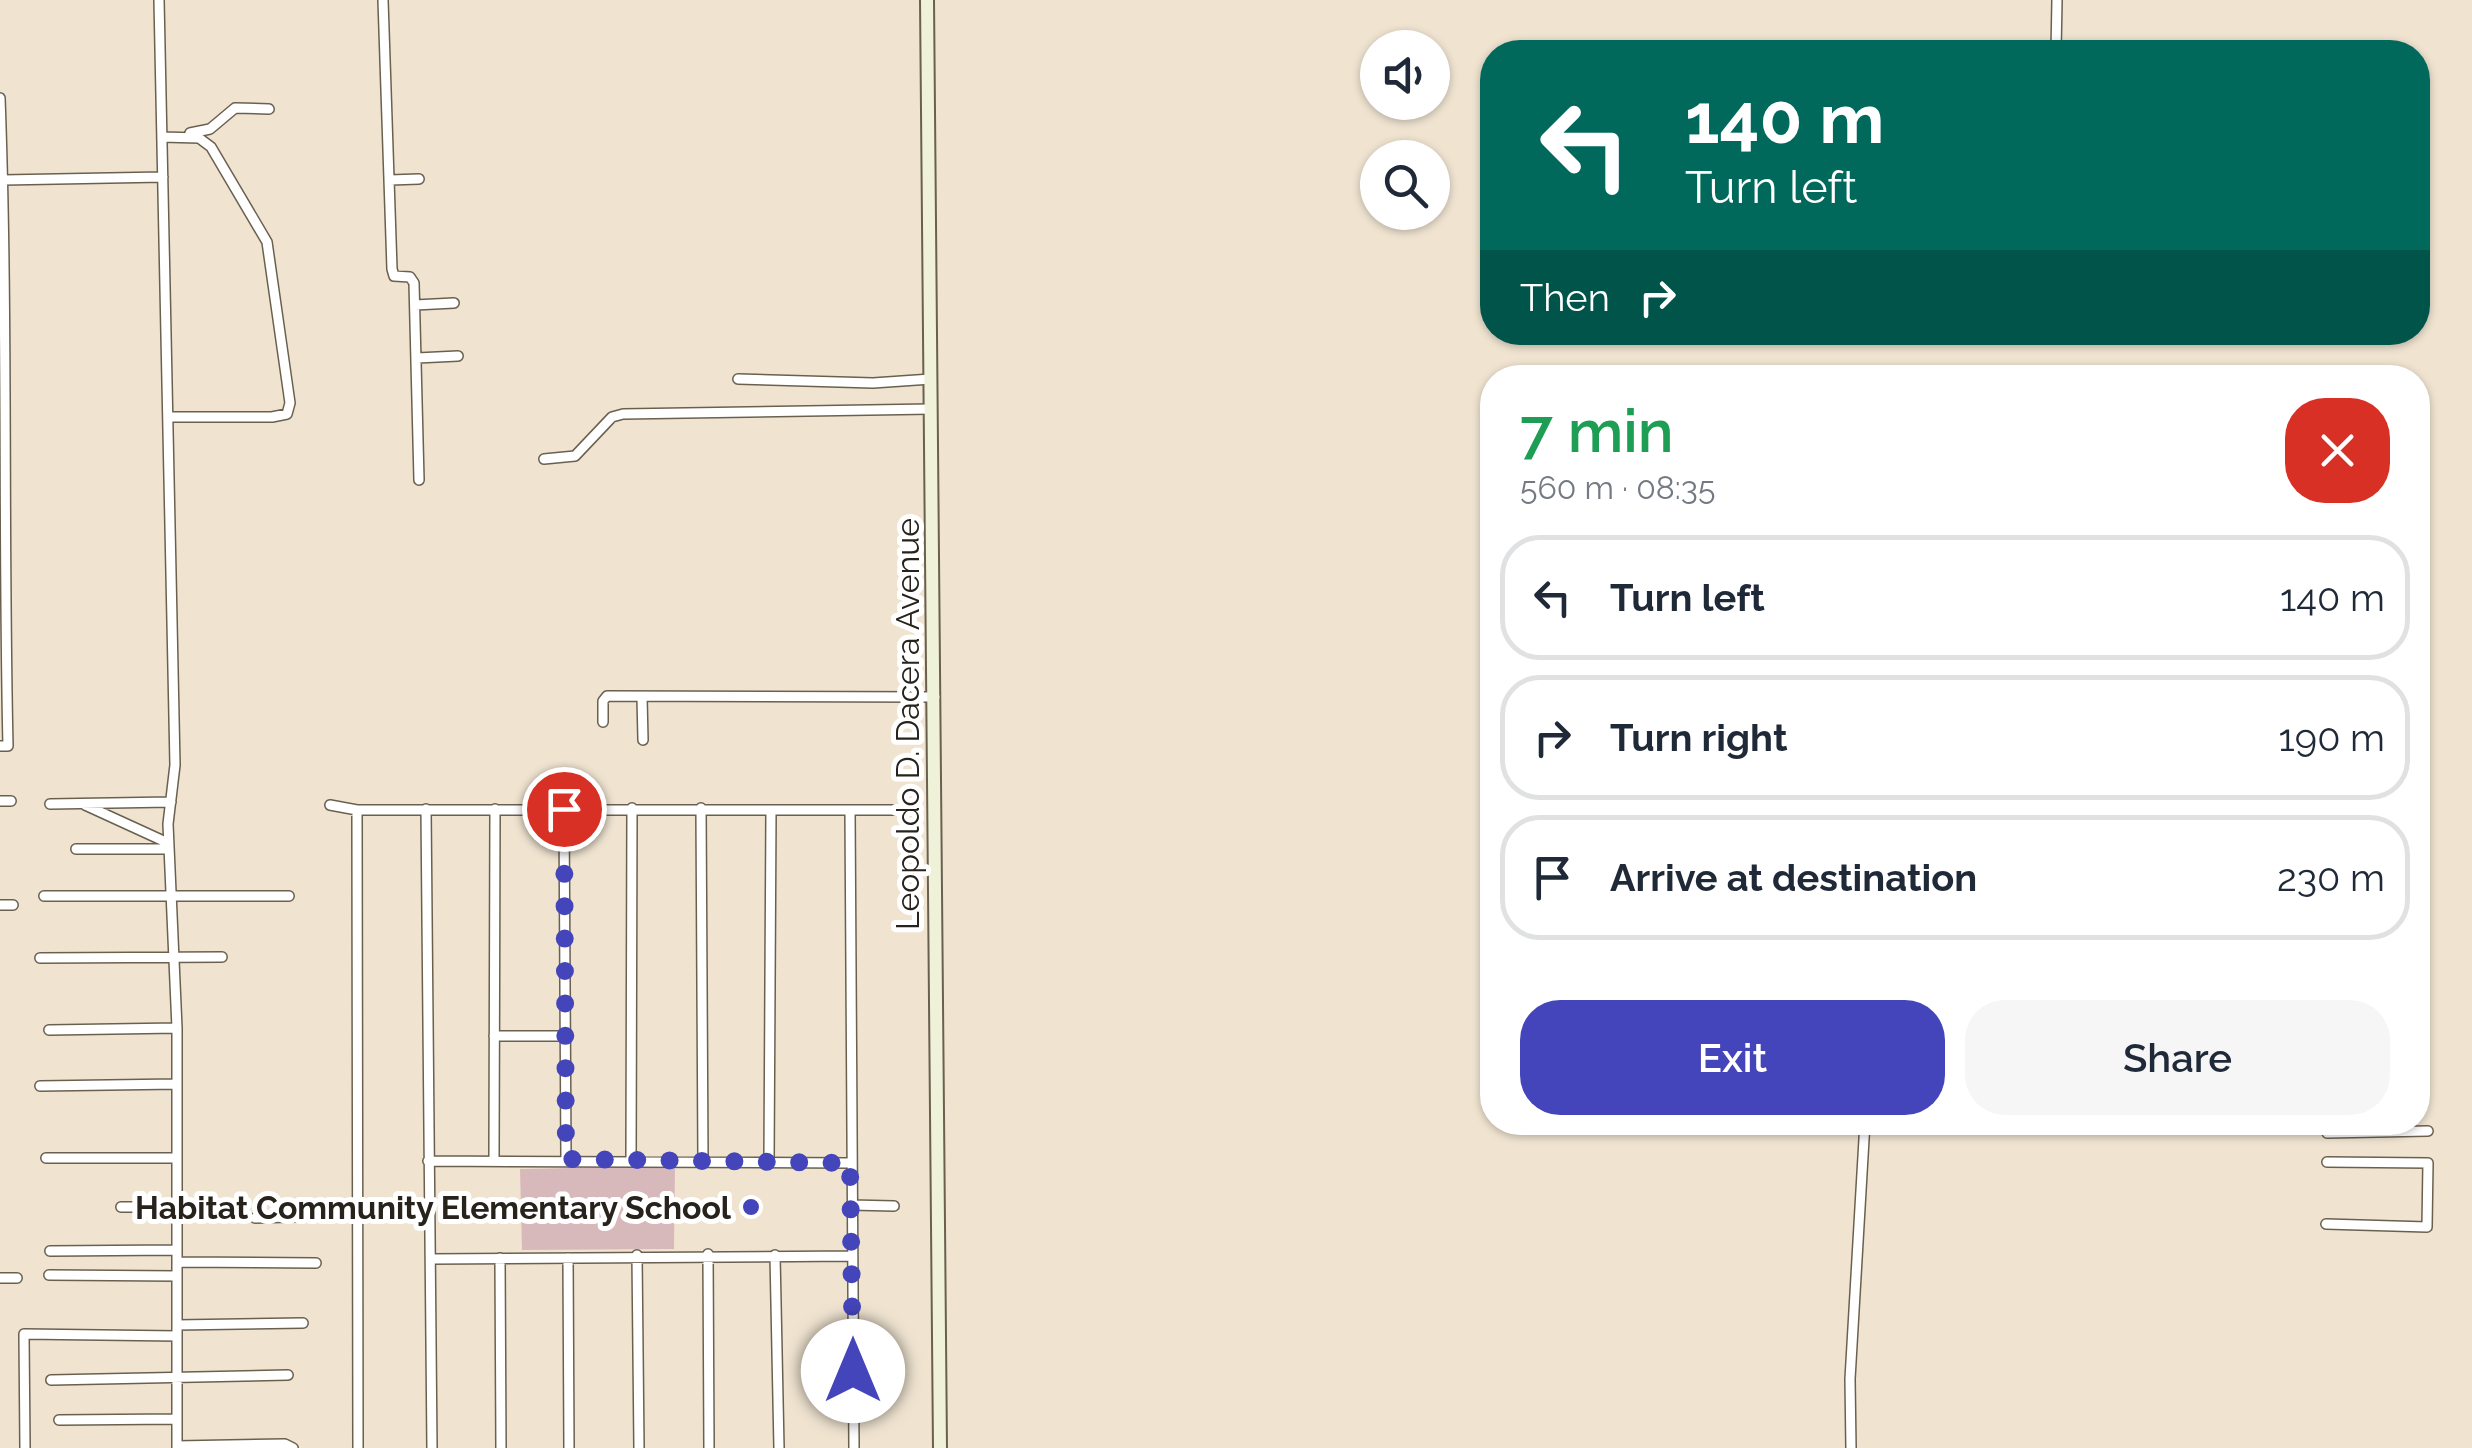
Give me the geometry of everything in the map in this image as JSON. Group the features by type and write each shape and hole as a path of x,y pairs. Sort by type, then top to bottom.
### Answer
{"main road":[{"name":"Leopoldo D. Dacera Avenue","path":"927,0 940,1448"}],"street":[{"path":"159,0 175,765 168,846 177,1028 177,1447 285,1444 293,1448"},
{"path":"383,0 392,269 394,276 413,280 419,480"},
{"path":"2056,40 2057,0"},
{"path":"0,98 3,698 8,746 0,746"},
{"path":"162,135 201,132 235,108 269,108"},
{"path":"162,135 199,138 211,147 266,242 290,403 287,414 272,417 168,417"},
{"path":"3,180 163,177"},
{"path":"390,180 419,179"},
{"path":"415,305 454,303"},
{"path":"416,358 458,356"},
{"path":"738,379 931,380"},
{"path":"544,459 575,456 602,426 622,414 931,409"},
{"path":"642,697 643,740"},
{"path":"603,722 604,698 934,697"},
{"path":"50,804 171,802"},
{"path":"83,804 168,846"},
{"path":"330,805 357,810 907,810"},
{"path":"631,1159 632,808"},
{"path":"701,808 703,1160"},
{"path":"426,809 432,1448"},
{"path":"494,1159 495,809"},
{"path":"564,809 566,1159"},
{"path":"357,810 358,1448"},
{"path":"768,1160 770,810"},
{"path":"850,810 854,1448"},
{"path":"76,849 168,846"},
{"path":"44,896 289,896"},
{"path":"0,905 13,905"},
{"path":"40,958 222,957"},
{"path":"49,1030 177,1028"},
{"path":"494,1036 565,1036"},
{"path":"40,1086 177,1084"},
{"path":"1852,1448 1851,1360 1864,1135"},
{"path":"46,1158 177,1158"},
{"path":"428,1161 850,1163"},
{"path":"2326,1224 2427,1227 2428,1195 2428,1162 2327,1162"},
{"path":"851,1205 894,1206"},
{"path":"120,1207 177,1207"},
{"path":"255,1218 430,1213"},
{"path":"50,1251 177,1250"},
{"path":"708,1254 709,1448"},
{"path":"637,1255 638,1448"},
{"path":"775,1255 778,1448"},
{"path":"431,1258 852,1256"},
{"path":"500,1258 501,1448"},
{"path":"568,1258 569,1448"},
{"path":"177,1262 316,1264"},
{"path":"50,1276 177,1276"},
{"path":"0,1278 16,1278"},
{"path":"24,1448 24,1334 303,1323"},
{"path":"51,1380 288,1375"},
{"path":"59,1420 177,1419"}],"shaded area":[{"path":"675,1166 674,1249 522,1250 520,1169"}],"place":[{"name":"Habitat Community Elementary School","path":"751,1207"}],"route":[{"path":"564,809 566,1159 850,1163 853,1371"}]}
